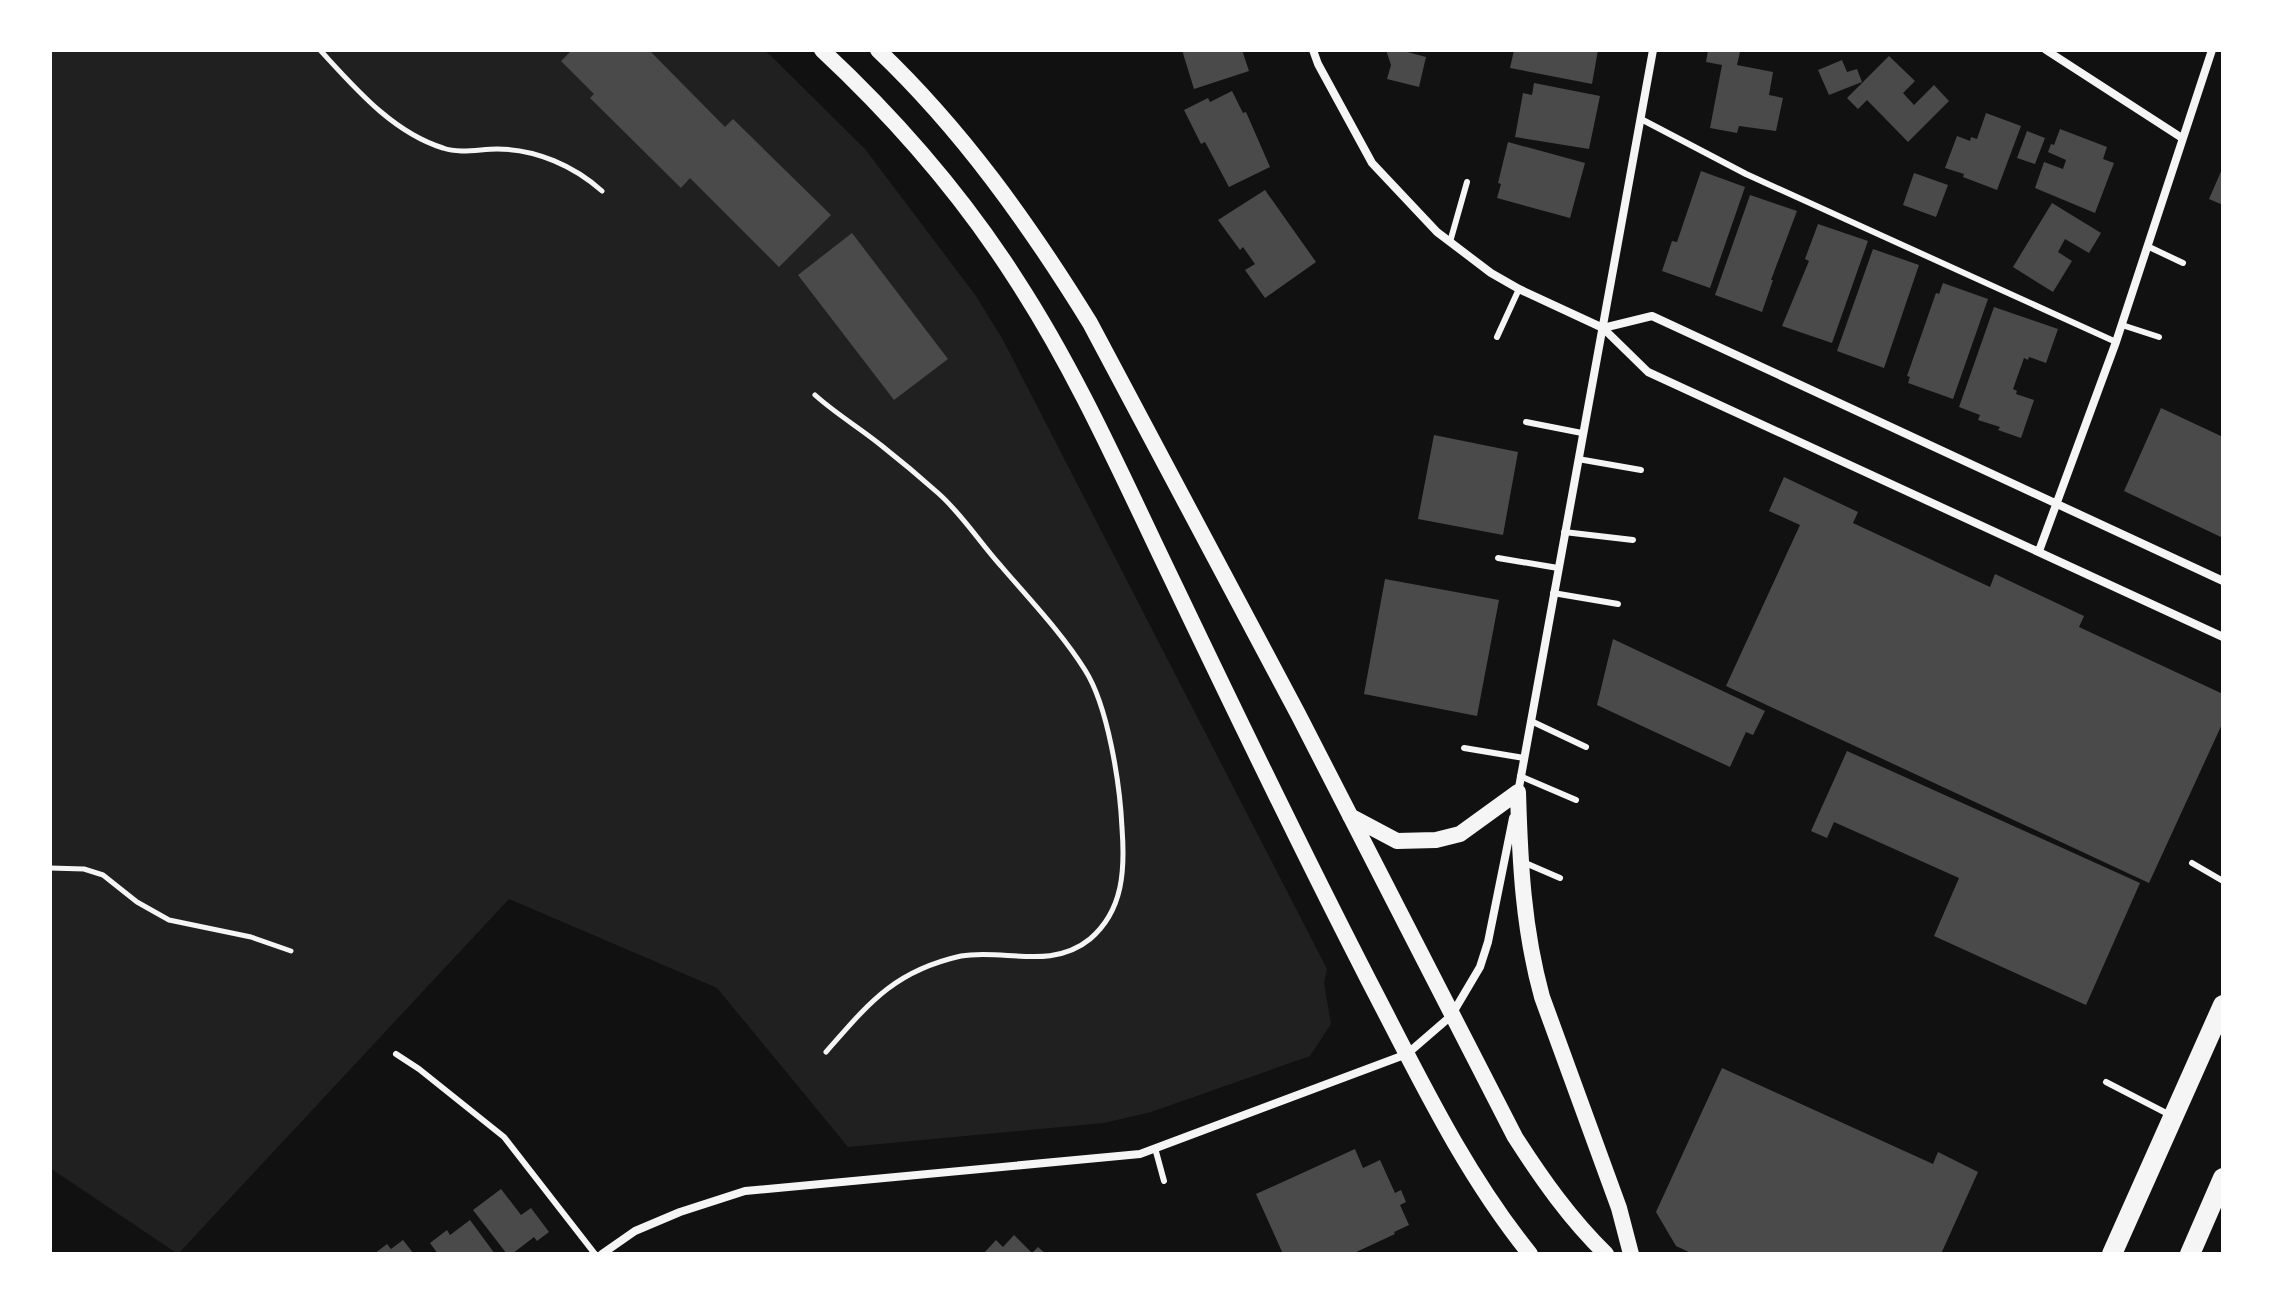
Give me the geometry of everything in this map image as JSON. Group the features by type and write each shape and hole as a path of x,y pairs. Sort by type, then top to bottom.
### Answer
{"main road":[{"path":"822,50 881,108 935,169 983,230 1018,282 1086,403 1313,872 1407,1054 1468,1168 1530,1254"},
{"path":"878,50 975,155 1054,264 1124,385 1515,1137 1547,1186 1606,1254"},
{"path":"1350,816 1397,841 1436,840 1460,834 1519,784"},
{"path":"1519,784 1525,924 1542,997 1619,1208 1631,1254"},
{"path":"2112,1254 2223,1005"},
{"path":"2190,1254 2223,1178"}],"street":[{"path":"1313,50 1372,163 1437,232 1491,273 1603,328 1648,372 2223,637"},
{"path":"602,1254 635,1231 680,1212 745,1191 1140,1154 1407,1054 1451,1016 1475,978 1488,942 1653,50"},
{"path":"2046,50 2182,138"},
{"path":"2039,551 2122,325 2212,50"},
{"path":"1603,328 1652,316 2223,581"}],"lane":[{"path":"1641,119 1746,174 2116,342"},
{"path":"1450,242 1467,182"},
{"path":"2147,246 2183,263"},
{"path":"1497,337 1519,289"},
{"path":"2122,325 2159,337"},
{"path":"1526,422 1582,433"},
{"path":"1578,459 1641,470"},
{"path":"1564,532 1633,540"},
{"path":"1498,558 1558,568"},
{"path":"1553,593 1618,604"},
{"path":"1531,721 1586,747"},
{"path":"1464,748 1524,758"},
{"path":"1519,784 1576,800"},
{"path":"1520,860 1560,878"},
{"path":"2192,863 2223,881"},
{"path":"396,1054 504,1137 595,1254"},
{"path":"2106,1082 2174,1117"},
{"path":"1155,1148 1164,1181"}],"path":[{"path":"320,50 388,117 413,137 446,150 525,151 584,174 602,191"},
{"path":"815,395 882,445 941,495 1033,601 1086,671 1099,698 1118,785 1124,854 1121,889 1109,917 1089,940 1059,954 1018,958 964,955 897,979 865,1007 826,1052"},
{"path":"50,868 84,869 103,875 137,902 169,920 251,937 291,951"}],"shaded area":[{"path":"50,50 763,50 770,55 865,149 976,296 1003,340 1327,969 1324,983 1331,1024 1310,1056 1151,1112 1104,1123 848,1147 717,988 509,899 178,1254 50,1168"}],"building":[{"path":"572,50 649,50 725,127 733,119 831,215 779,267 690,178 681,188 590,98 594,94 561,61"},
{"path":"1182,50 1242,50 1249,71 1194,89"},
{"path":"1386,50 1400,50 1426,57 1419,87 1387,79 1391,65"},
{"path":"1514,50 1598,50 1592,84 1510,68"},
{"path":"1708,50 1740,52 1737,65 1773,72 1769,95 1783,98 1776,131 1739,126 1737,133 1710,128 1722,65 1706,62"},
{"path":"1889,56 1915,81 1903,93 1914,105 1934,85 1949,101 1908,142 1867,100 1858,109 1847,98"},
{"path":"1842,60 1847,72 1857,69 1862,82 1829,95 1818,70"},
{"path":"1534,83 1600,96 1589,149 1515,137 1523,93 1532,95"},
{"path":"1232,91 1243,113 1246,112 1270,167 1229,187 1205,142 1201,144 1184,110"},
{"path":"1986,113 2021,126 1997,190 1945,168 1957,136 1970,141 1971,137 1977,139"},
{"path":"2060,129 2107,147 2103,159 2114,163 2095,213 2035,188 2044,162 2063,169 2066,160 2048,152"},
{"path":"2027,131 2045,138 2035,164 2017,158"},
{"path":"1508,142 1585,163 1570,218 1497,198"},
{"path":"2223,167 2223,205 2209,199"},
{"path":"1701,171 1745,187 1710,288 1662,271 1672,241 1677,242"},
{"path":"1914,173 1948,185 1936,217 1903,205"},
{"path":"1265,190 1316,262 1265,298 1245,270 1255,264 1243,247 1240,250 1218,220"},
{"path":"1750,195 1797,211 1762,312 1715,295"},
{"path":"2052,203 2101,233 2089,253 2065,239 2058,252 2072,261 2053,292 2013,267"},
{"path":"1818,224 1868,241 1832,343 1782,326 1809,261 1805,259"},
{"path":"852,233 948,359 894,400 798,275"},
{"path":"1873,249 1919,265 1884,368 1837,351"},
{"path":"1943,283 1988,299 1953,399 1908,383 1910,377 1907,376 1936,293 1939,294"},
{"path":"1994,307 2058,329 2046,363 2024,358 2013,389 2017,391 2016,394 2034,400 2021,438 1978,420 1980,415 1959,407"},
{"path":"2161,408 2223,437 2223,538 2124,491"},
{"path":"1434,435 1518,452 1503,535 1418,519"},
{"path":"1784,477 1858,512 1853,523 1990,587 1995,574 2084,616 2079,627 2223,694 2223,722 2149,883 1726,686 1800,525 1769,511"},
{"path":"1385,579 1499,600 1477,716 1364,694"},
{"path":"1613,639 1765,711 1753,735 1746,732 1730,767 1597,705"},
{"path":"1847,751 2140,883 2086,1005 1934,936 1959,878 1834,822 1827,838 1811,831"},
{"path":"1722,1068 1933,1164 1938,1152 1978,1172 1941,1254 1693,1254 1676,1246 1656,1212"},
{"path":"1355,1149 1363,1168 1380,1160 1395,1193 1401,1190 1406,1202 1400,1205 1409,1225 1352,1254 1283,1254 1256,1194"},
{"path":"501,1189 521,1215 531,1208 549,1232 537,1241 534,1237 512,1254 507,1254 473,1210"},
{"path":"470,1220 495,1254 438,1254 430,1243 447,1230 450,1235"},
{"path":"1014,1235 1032,1253 1038,1247 1046,1254 983,1254 996,1240 1003,1247"},
{"path":"403,1240 414,1254 374,1254 387,1244 391,1249"}]}
